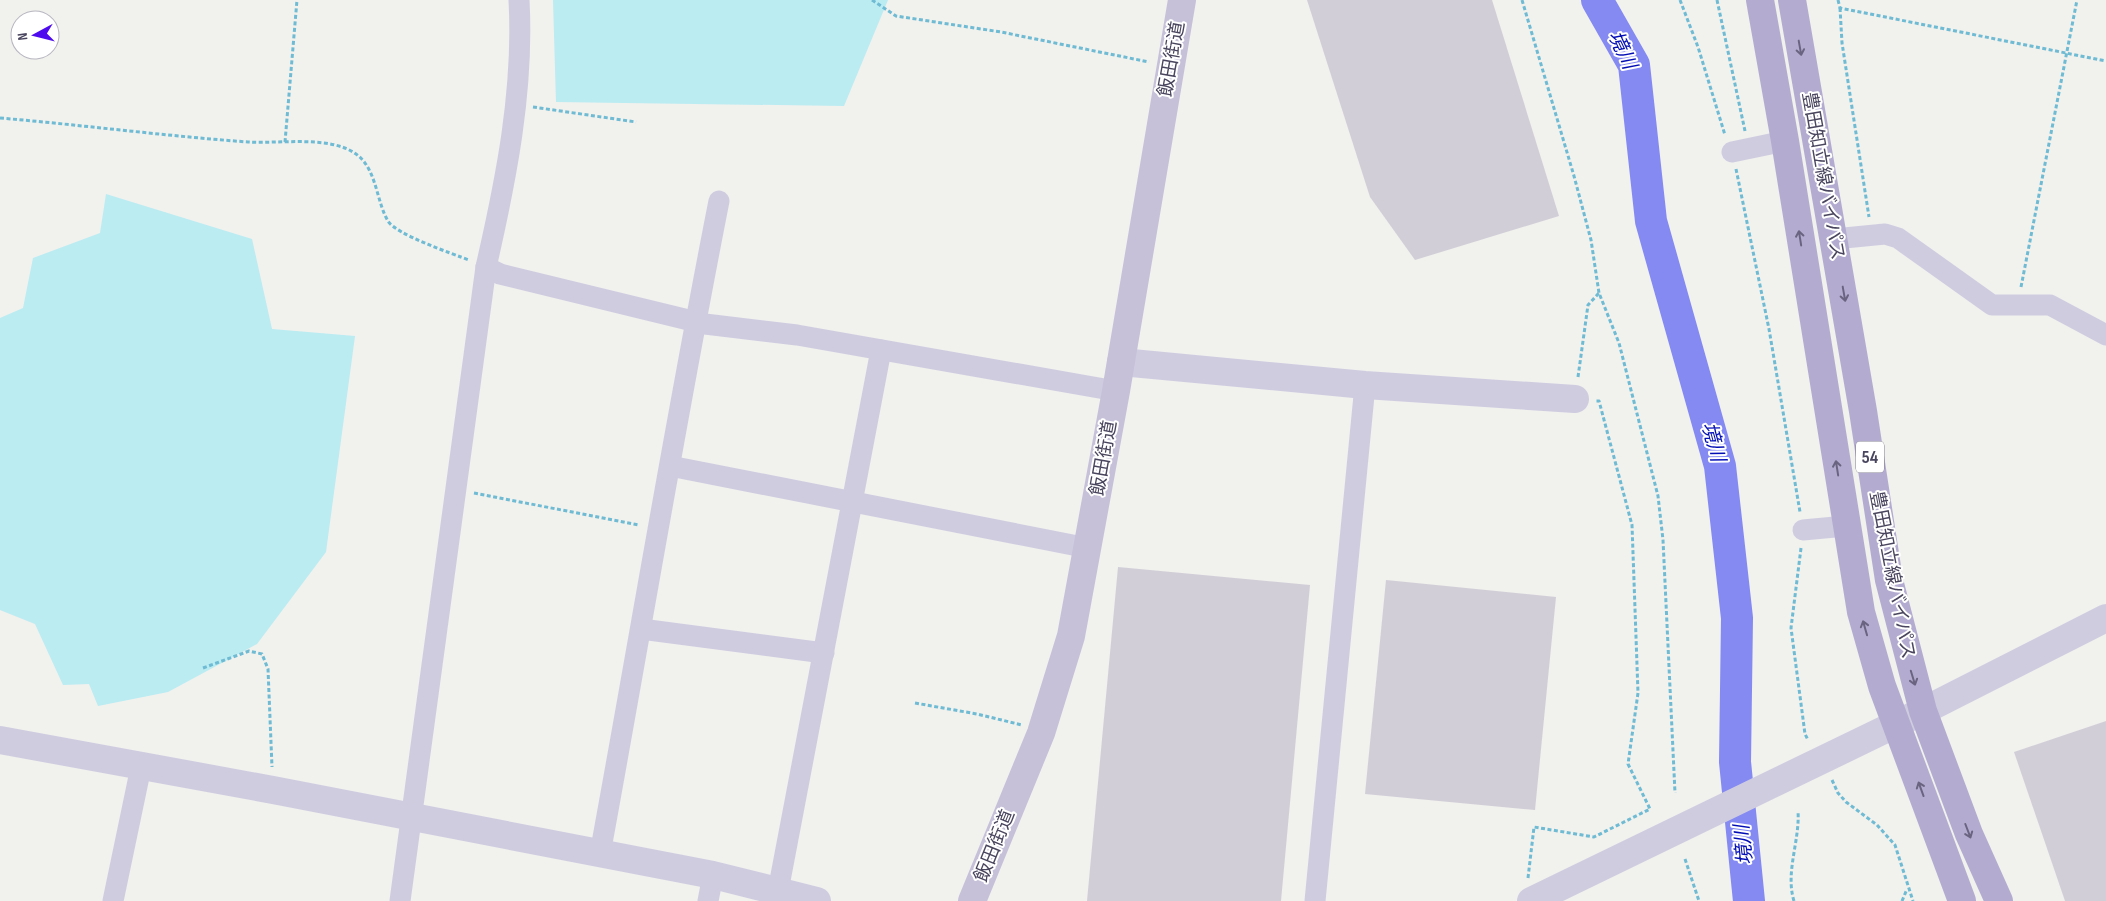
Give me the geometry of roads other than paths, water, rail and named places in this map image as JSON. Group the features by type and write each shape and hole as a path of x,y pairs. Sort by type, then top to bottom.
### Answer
{"main road":[{"name":"飯田街道","path":"972,901 1041,733 1072,636 1116,391 1182,0"},
{"name":"豊田知立線バイパス","path":"1760,0 1785,141 1860,612 1882,686 1962,901"},
{"name":"豊田知立線バイパス","path":"1792,0 1834,239 1889,580 1923,712 1969,834 1999,901"}],"street":[{"path":"400,901 413,817 486,267 504,190 518,74 519,0"},
{"path":"1740,150 1785,141"},
{"path":"600,854 641,629 657,529 719,201"},
{"path":"1834,239 1885,234 1898,238 1992,305 2050,305 2106,335"},
{"path":"486,267 500,274 696,320 705,324 798,335 1116,391"},
{"path":"778,891 882,350"},
{"path":"1121,362 1365,385 1575,399"},
{"path":"1314,901 1365,385"},
{"path":"670,466 1088,548"},
{"path":"1803,530 1846,526"},
{"path":"1529,893 1695,821 1923,712 2106,618"},
{"path":"641,629 824,653"},
{"path":"0,740 273,790 600,854 710,888 778,891 817,901"},
{"path":"113,901 141,767"}],"waterway":[{"name":"境川","path":"1597,0 1634,65 1651,221 1720,466 1737,618 1735,762 1749,901"}]}
